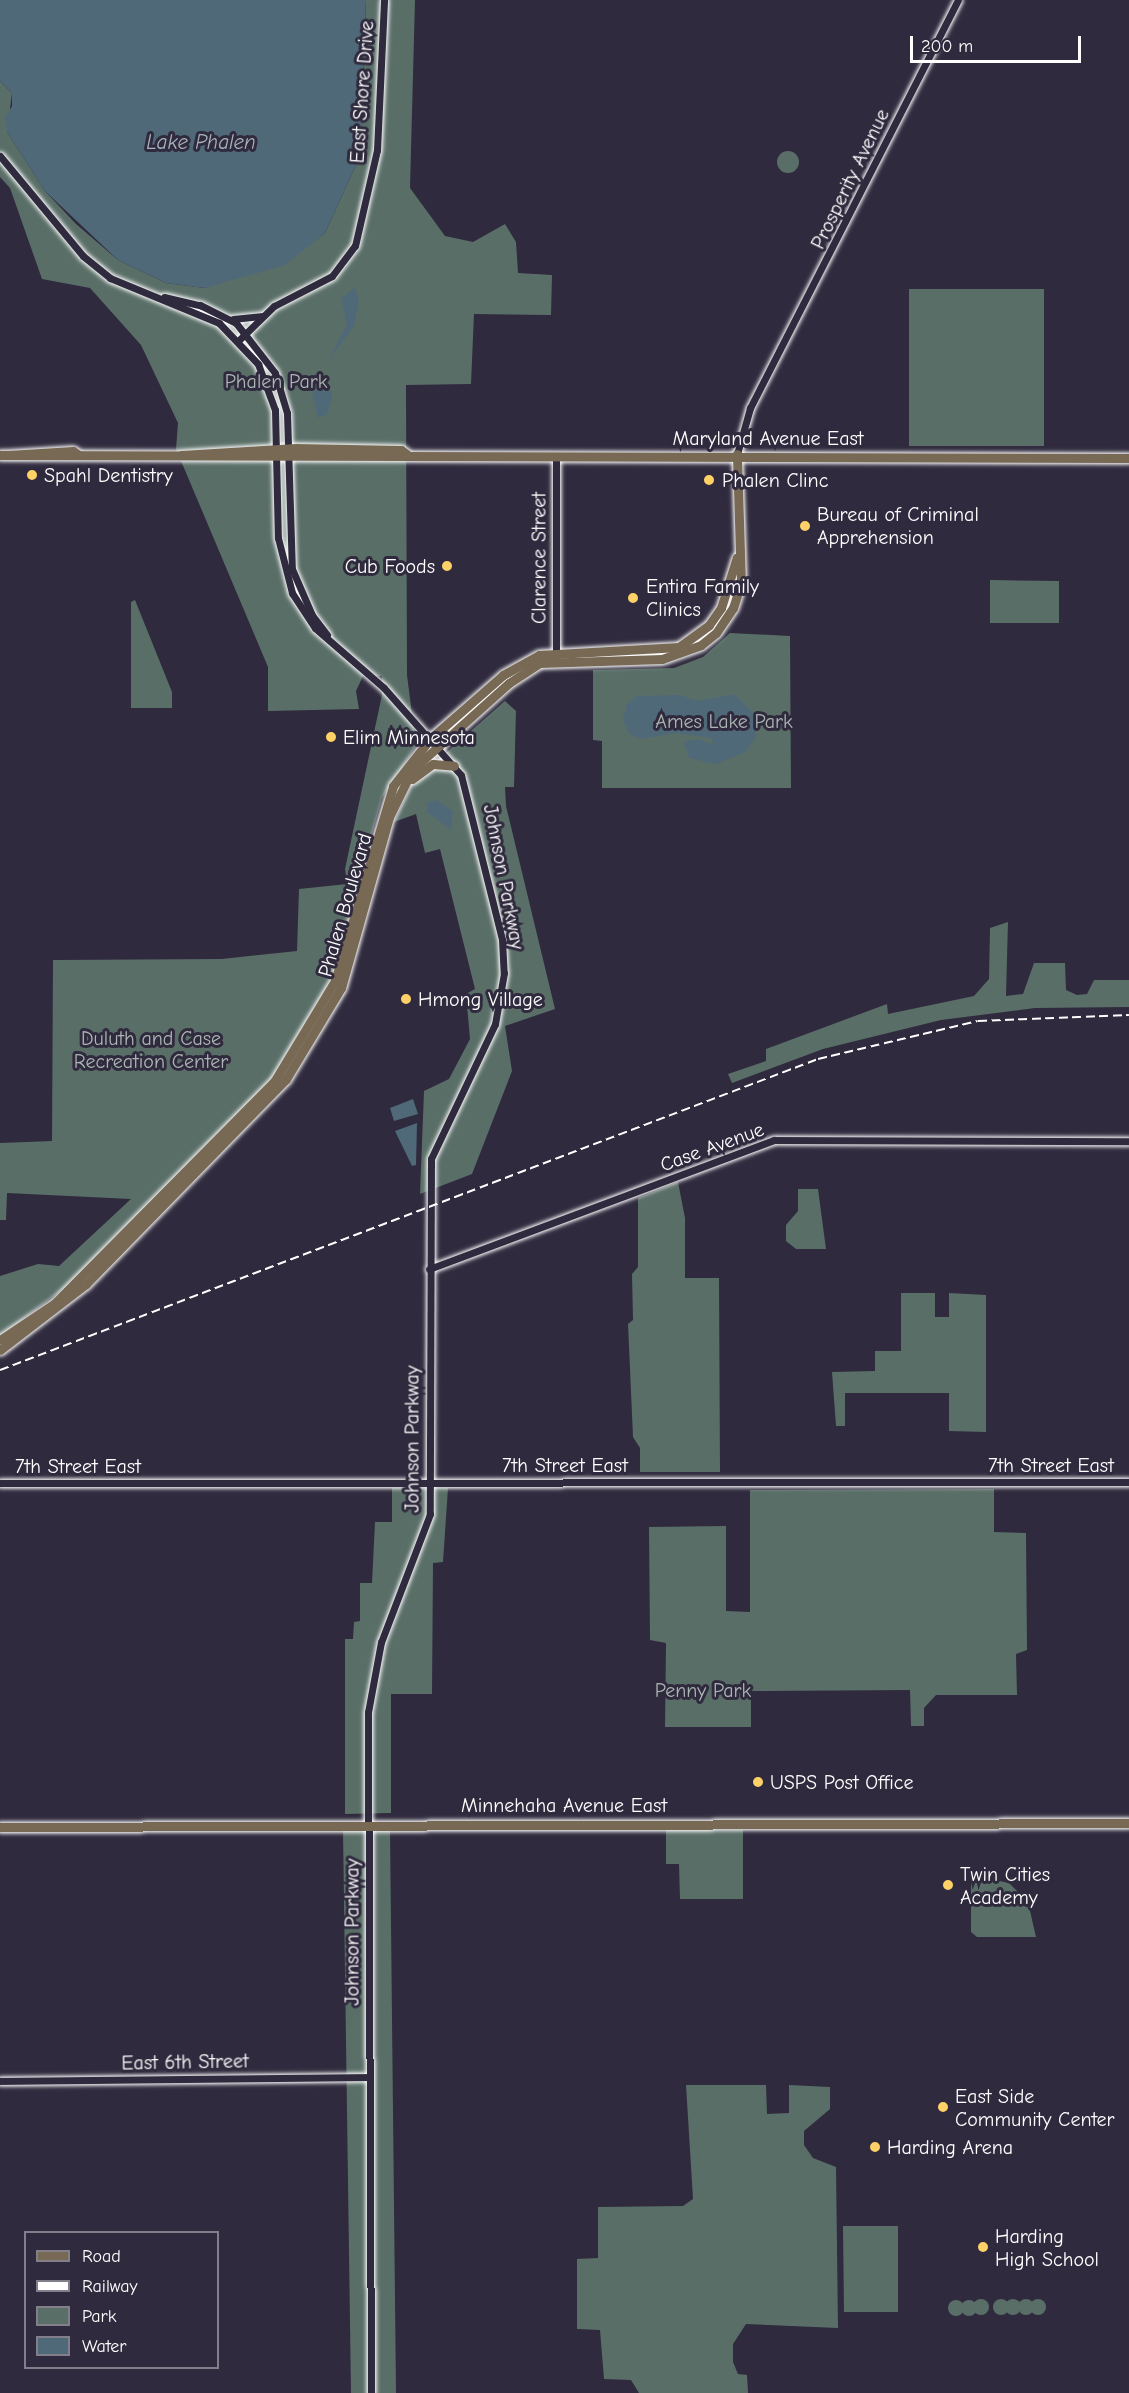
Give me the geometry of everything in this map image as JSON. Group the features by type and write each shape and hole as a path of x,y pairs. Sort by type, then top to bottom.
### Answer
{"main road":[{"name":"Maryland Avenue East","path":"180,455 288,448 401,450 408,455"},
{"name":"Maryland Avenue East","path":"4,455 180,455 277,459 408,455 737,454 1129,458"},
{"name":"Phalen Boulevard","path":"0,1340 55,1303 274,1082 335,981 393,786 433,743 512,669 556,656 679,646 709,625 721,608 737,557 737,454"},
{"name":"Phalen Boulevard","path":"0,1350 60,1309 286,1079 341,988 391,811 412,770 433,743"},
{"path":"391,811 406,784 427,767 454,766"},
{"name":"Minnehaha Avenue East","path":"0,1827 367,1823 1129,1823"}],"street":[{"name":"East Shore Drive","path":"239,340 263,316 332,276 358,237 378,142 384,0"},
{"name":"Prosperity Avenue","path":"737,454 743,424 772,373 958,0"},
{"path":"0,156 83,256 110,278 147,295 209,318 239,340"},
{"path":"147,295 200,305 229,318 263,316"},
{"name":"Johnson Parkway","path":"229,318 246,332 279,382 288,448 292,569 312,615 343,651"},
{"name":"Johnson Parkway","path":"239,340 270,390 277,448 278,538 287,580 305,616 343,651 454,766 471,797 504,973 495,1024 433,1149 429,1269 430,1480 426,1534 381,1642 371,1683 367,1823 371,2393"},
{"name":"Clarence Street","path":"556,456 556,656"},
{"name":"Case Avenue","path":"429,1269 774,1140 1129,1141"},
{"name":"7th Street East","path":"0,1483 430,1480 1129,1482"},
{"name":"East 6th Street","path":"0,2081 370,2077"}],"green space":[{"path":"366,0 415,0 410,188 445,236 473,242 505,224 516,242 518,273 552,275 551,315 474,314 471,384 406,385 407,675 416,746 382,798 331,981 272,1078 66,1287 0,1336 0,1276 38,1264 59,1266 131,1199 7,1193 6,1220 0,1220 0,1143 52,1141 53,960 222,959 297,951 299,889 347,884 345,869 382,695 382,676 363,676 356,691 359,709 268,711 268,667 176,449 178,423 141,345 90,288 42,279 10,188 0,177 0,81 12,93 7,132 45,191 76,224 118,260 166,283 205,288 305,248 325,233 360,156"},
{"path":"788,151 796,154 799,162 796,170 788,173 780,170 777,162 780,154"},
{"path":"909,289 1044,289 1044,446 909,446"},
{"path":"990,580 1059,581 1059,623 990,623"},
{"path":"135,600 172,692 172,708 131,708 131,602"},
{"name":"Ames Lake Park","path":"730,633 790,636 791,788 602,788 602,741 593,740 593,670 674,668 703,657"},
{"path":"505,701 516,711 514,787 505,787 506,806 555,1009 505,1026 512,1071 472,1174 420,1194 424,1091 449,1079 470,1039 466,994 475,989 440,849 425,853 416,814 394,822 413,782"},
{"path":"1008,922 1006,996 1023,994 1034,963 1065,963 1066,990 1077,995 1087,994 1094,980 1129,980 1129,1007 1035,1008 941,1020 823,1049 732,1083 728,1074 766,1061 766,1049 887,1004 888,1014 974,996 989,979 990,928"},
{"path":"678,1182 685,1218 685,1278 719,1278 720,1472 640,1472 640,1448 633,1437 628,1324 633,1320 632,1274 638,1267 638,1198"},
{"path":"798,1189 818,1189 826,1249 796,1249 786,1241 786,1225 798,1211"},
{"path":"901,1293 935,1293 935,1317 949,1317 949,1293 986,1295 986,1432 949,1431 949,1393 845,1393 845,1426 836,1426 832,1372 875,1371 875,1351 901,1351"},
{"path":"392,1488 448,1488 443,1562 433,1563 432,1694 391,1694 391,1813 345,1814 345,1639 353,1639 354,1622 360,1621 360,1583 372,1583 375,1522 392,1522"},
{"name":"Penny Park","path":"994,1489 994,1532 1026,1533 1027,1650 1016,1654 1017,1695 936,1695 924,1708 924,1726 911,1726 910,1690 751,1691 751,1727 665,1727 666,1643 650,1640 649,1527 726,1526 726,1611 750,1612 750,1490"},
{"path":"343,1830 390,1830 396,2393 351,2393"},
{"path":"666,1830 743,1830 743,1899 680,1899 679,1864 666,1864"},
{"path":"990,1879 1009,1883 1028,1902 1036,1937 977,1937 971,1932 971,1880"},
{"path":"686,2085 766,2085 767,2114 789,2113 789,2085 830,2087 830,2109 804,2131 804,2145 813,2158 836,2167 838,2328 746,2324 733,2344 733,2362 738,2374 747,2375 748,2393 639,2393 631,2380 604,2379 600,2330 577,2329 577,2259 598,2258 598,2207 683,2206 693,2199"},
{"path":"843,2226 898,2226 898,2312 844,2312"},
{"path":"981,2299 987,2301 989,2307 987,2313 981,2315 975,2313 973,2307 975,2301"},
{"path":"1001,2299 1007,2301 1009,2307 1007,2313 1001,2315 995,2313 993,2307 995,2301"},
{"path":"1013,2299 1019,2301 1021,2307 1019,2313 1013,2315 1007,2313 1005,2307 1007,2301"},
{"path":"1026,2299 1032,2301 1034,2307 1032,2313 1026,2315 1020,2313 1018,2307 1020,2301"},
{"path":"1038,2299 1044,2301 1046,2307 1044,2313 1038,2315 1032,2313 1030,2307 1032,2301"},
{"path":"956,2300 962,2302 964,2308 962,2314 956,2316 950,2314 948,2308 950,2302"},
{"path":"969,2300 975,2302 977,2308 975,2314 969,2316 963,2314 961,2308 963,2302"}],"water":[{"name":"Lake Phalen","path":"0,0 366,0 360,156 325,233 285,265 205,288 166,283 118,260 45,191 7,132 5,118 12,106 12,93 0,81"},
{"path":"355,287 359,300 354,326 330,358 347,324 341,299"},
{"path":"322,383 332,392 331,402 327,414 318,418 312,394"},
{"path":"735,694 758,719 755,738 746,752 715,764 689,758 684,742 698,739 714,745 711,738 675,733 642,739 629,734 623,719 627,704 637,696 680,695 698,701"},
{"path":"436,800 453,811 451,830 427,812 428,802"},
{"path":"413,1099 418,1114 394,1121 390,1108"},
{"path":"417,1123 416,1165 412,1166 395,1131"}],"railway":[{"path":"0,1370 818,1059 978,1021 1129,1015"}],"place":[{"name":"Spahl Dentistry","path":"32,475"},
{"name":"Phalen Clinc","path":"709,480"},
{"name":"Bureau of Criminal Apprehension","path":"805,526"},
{"name":"Cub Foods","path":"447,566"},
{"name":"Entira Family Clinics","path":"633,598"},
{"name":"Elim Minnesota","path":"331,737"},
{"name":"Hmong Village","path":"406,999"},
{"name":"USPS Post Office","path":"758,1782"},
{"name":"Twin Cities Academy","path":"948,1885"},
{"name":"East Side Community Center","path":"943,2107"},
{"name":"Harding Arena","path":"875,2147"},
{"name":"Harding High School","path":"983,2247"}],"park label":[{"name":"Phalen Park","path":"276,381"},
{"name":"Duluth and Case Recreation Center","path":"151,1050"}]}
